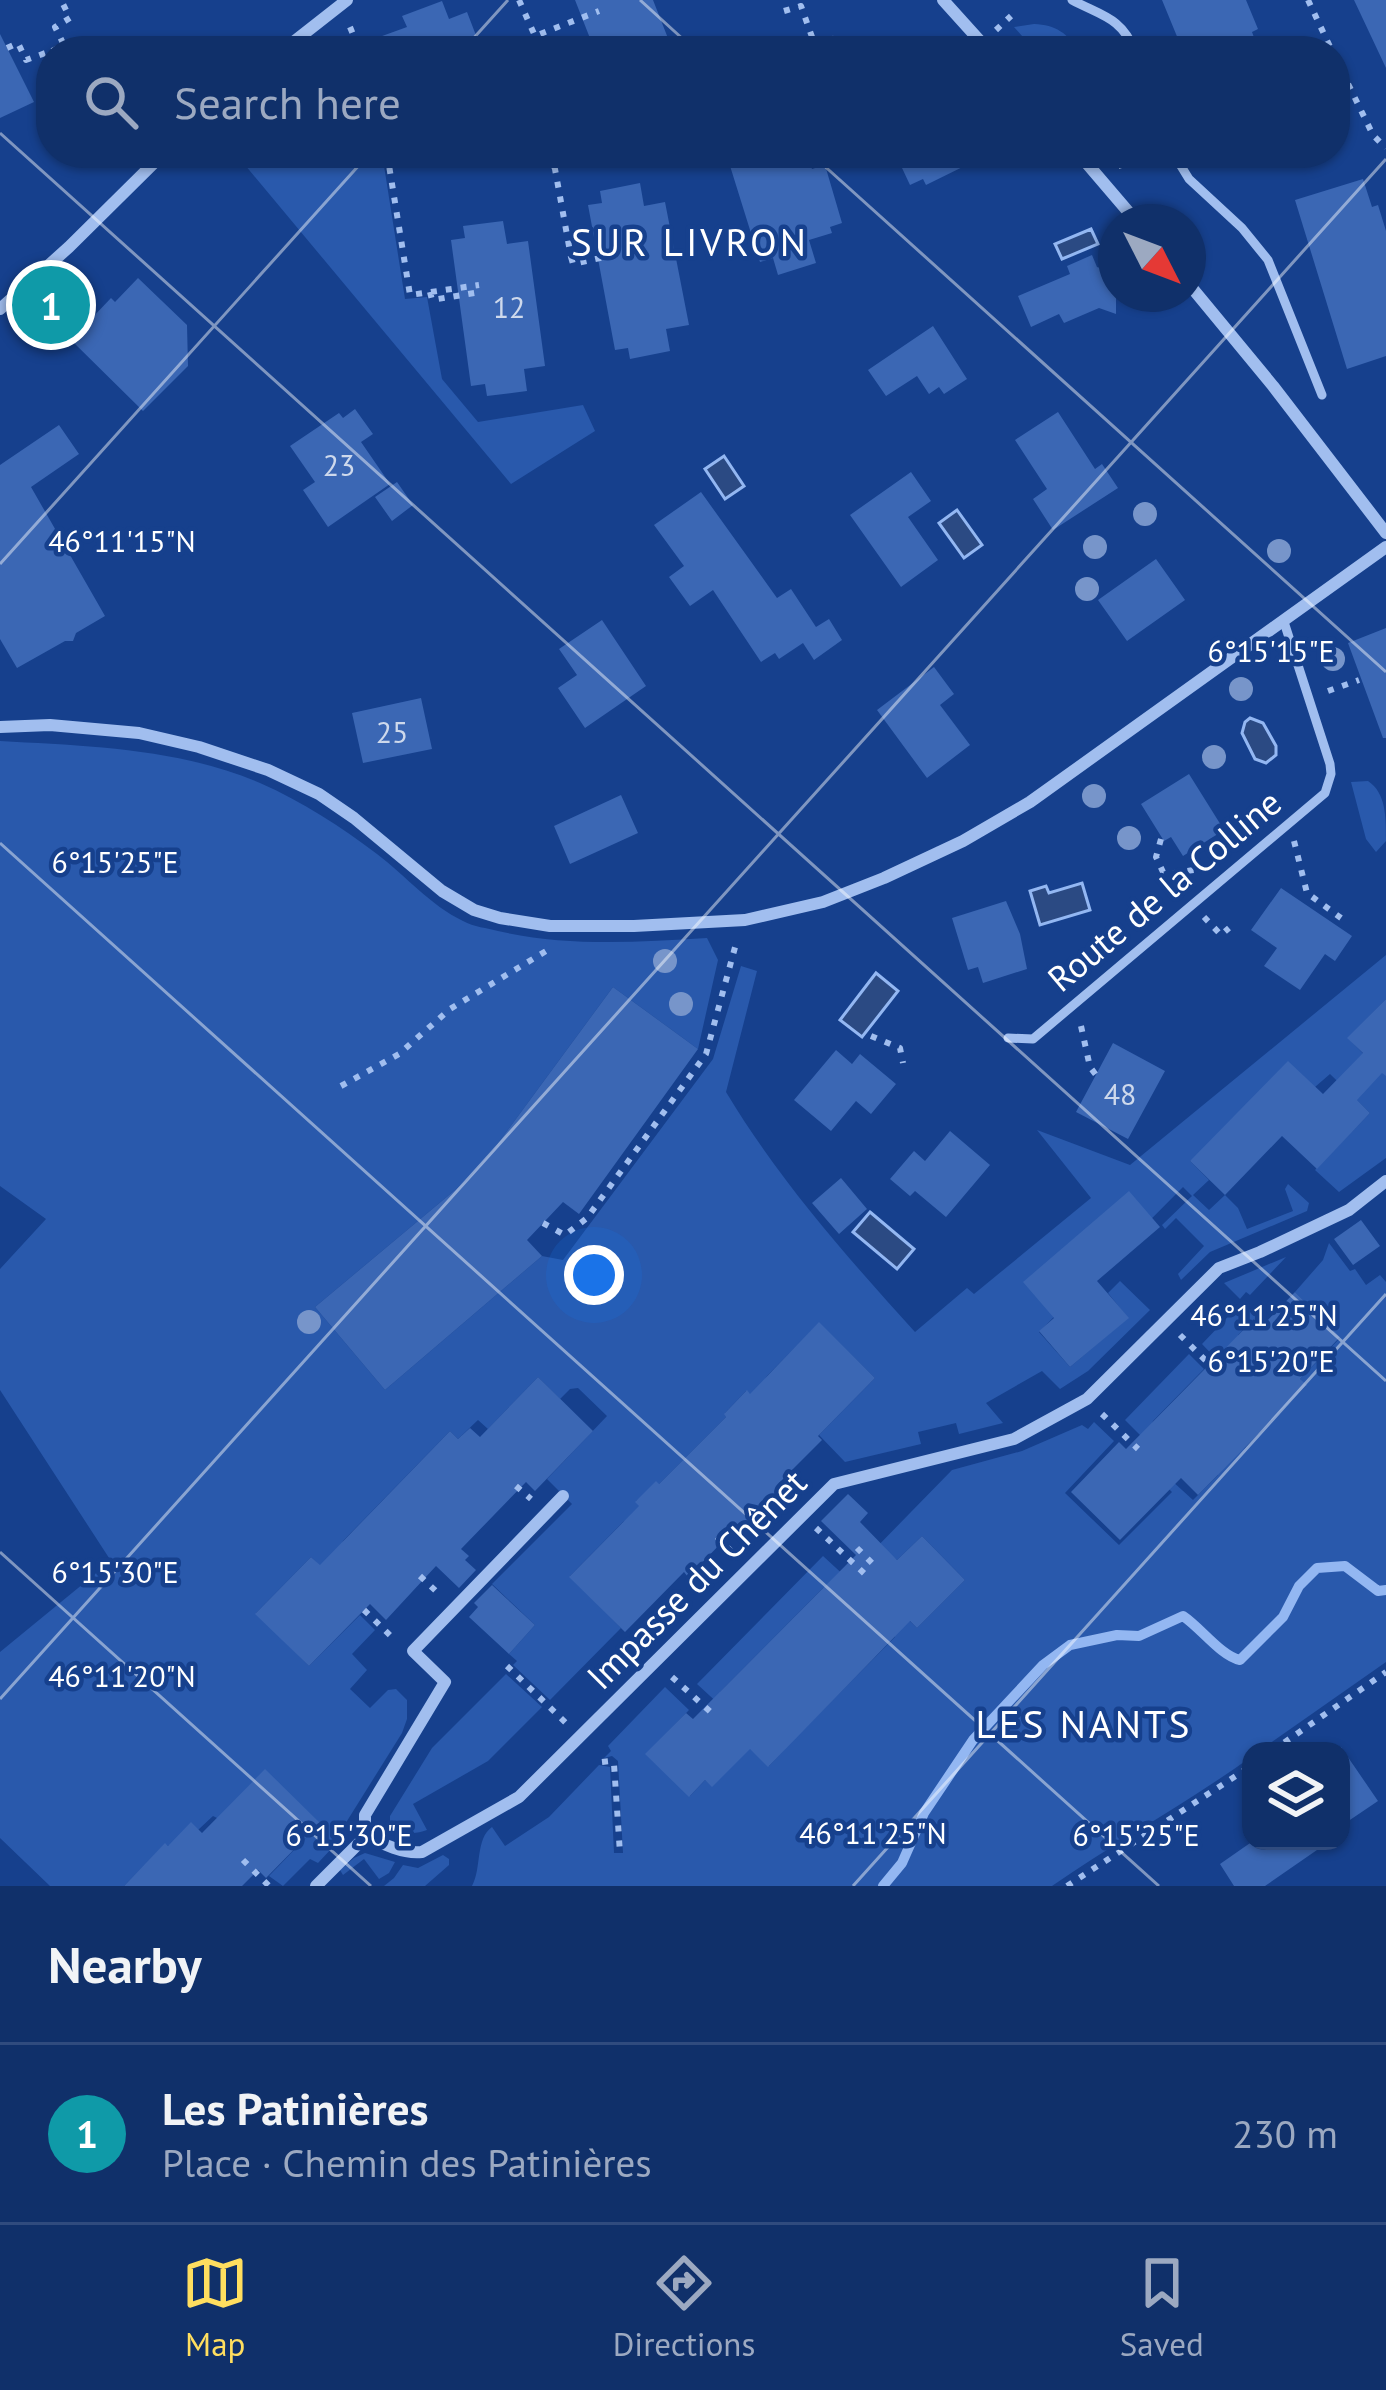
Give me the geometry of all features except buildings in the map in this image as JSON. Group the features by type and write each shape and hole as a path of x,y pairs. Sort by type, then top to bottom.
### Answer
{"street":[{"path":"301,36 347,0"},
{"path":"944,0 976,36"},
{"path":"0,309 149,168"},
{"path":"1091,168 1122,204"},
{"path":"1206,305 1386,533"},
{"path":"0,727 50,725 139,733 268,770 320,794 442,891 474,910 500,918 557,926 745,920 823,902 963,841 1030,802 1386,547"},
{"name":"Impasse du Chênet","path":"368,1834 381,1843 422,1852 519,1797 834,1484 1014,1439 1087,1400 1220,1268 1349,1210 1386,1181"},
{"path":"316,1886 368,1834 365,1816 445,1682 413,1651 563,1496"}],"lane":[{"path":"1072,0 1117,22 1128,36"},
{"path":"1181,168 1268,260 1322,395"},
{"name":"Route de la Colline","path":"1009,1038 1034,1039 1325,793 1330,764 1284,622"}],"path":[{"path":"60,36 55,27 70,18 61,0"},
{"path":"519,0 535,36 599,11"},
{"path":"1308,0 1325,36"},
{"path":"784,11 801,6 811,36"},
{"path":"993,33 1011,16"},
{"path":"348,24 354,36"},
{"path":"7,48 18,43 26,60 36,56"},
{"path":"1350,88 1372,135 1386,148"},
{"path":"389,168 410,295 480,288"},
{"path":"554,168 571,257 618,251"},
{"path":"1319,694 1359,680"},
{"path":"1161,839 1156,857 1163,872 1213,869 1222,881"},
{"path":"1291,839 1307,893 1341,918"},
{"path":"1202,914 1221,935 1228,928"},
{"path":"543,1222 565,1235 587,1218 706,1054 745,920"},
{"path":"341,1086 399,1054 450,1009 546,951 557,926"},
{"path":"871,1036 900,1048 903,1063"},
{"path":"1083,1036 1096,1075"},
{"path":"1166,1322 1216,1371"},
{"path":"1087,1400 1138,1449"},
{"path":"516,1486 534,1502"},
{"path":"811,1523 869,1578"},
{"path":"717,1538 741,1561"},
{"path":"856,1549 878,1569"},
{"path":"419,1576 443,1598"},
{"path":"364,1610 398,1643"},
{"path":"507,1666 570,1726"},
{"path":"1285,1742 1386,1672"},
{"path":"672,1677 714,1715"},
{"path":"602,1762 614,1764 620,1853"},
{"path":"1067,1886 1242,1772"},
{"path":"243,1860 269,1886"}],"shaded area":[{"path":"1049,26 1066,36 1022,36 1014,27"},
{"path":"248,168 384,168 405,299 427,297 442,379 478,422 583,405 595,431 511,484"},
{"path":"1091,229 1098,244 1062,259 1055,244"},
{"path":"724,456 744,486 725,499 705,469"},
{"path":"957,510 982,545 964,558 939,523"},
{"path":"1250,718 1263,723 1276,746 1276,755 1266,763 1255,759 1242,733"},
{"path":"0,741 165,756 260,783 335,824 440,907 476,926 576,941 707,938 718,960 698,1049 613,987 467,1180 315,1307 385,1390 542,1256 563,1260 713,1059 741,966 757,971 726,1092 791,1187 915,1332 967,1288 974,1294 1091,1198 1037,1130 1130,1165 1386,955 1386,999 1348,1038 1386,1073 1386,1158 1339,1192 1315,1170 1370,1113 1330,1074 1190,1161 1209,1180 1193,1195 1209,1210 1225,1195 1238,1208 1247,1229 1293,1211 1285,1189 1288,1184 1309,1203 1307,1211 1210,1252 1181,1280 1178,1274 1204,1246 1176,1218 1165,1229 1162,1225 1192,1196 1183,1187 1039,1332 1070,1367 1128,1318 1108,1293 1120,1281 1150,1310 1088,1371 1060,1389 1042,1371 986,1403 1003,1423 959,1434 956,1423 918,1432 921,1444 845,1462 819,1435 875,1378 819,1323 753,1397 746,1391 659,1484 636,1501 642,1509 570,1576 621,1628 550,1700 513,1665 517,1661 509,1654 535,1625 492,1584 572,1504 547,1479 607,1416 578,1388 560,1399 538,1377 488,1429 478,1420 458,1439 450,1431 343,1541 330,1575 311,1557 256,1613 309,1666 360,1615 375,1630 352,1654 367,1670 350,1689 370,1708 388,1690 396,1689 407,1700 402,1733 347,1821 347,1832 318,1863 310,1859 283,1886 269,1876 320,1823 213,1816 198,1830 165,1844 124,1886 50,1886 0,1838 0,1652 111,1561 0,1390 0,1269 46,1219 0,1186"},
{"path":"1368,781 1382,799 1385,814 1386,841 1376,852 1366,839 1351,782"},
{"path":"1082,883 1090,910 1040,925 1030,891 1046,886 1049,893"},
{"path":"876,973 898,991 862,1037 840,1020"},
{"path":"870,1212 914,1249 897,1269 853,1232"},
{"path":"1329,1243 1366,1285 1380,1275 1386,1282 1386,1662 1272,1742 1242,1742 1242,1763 1052,1886 472,1886 483,1839 492,1827 505,1846 549,1817 599,1765 610,1767 614,1853 623,1853 618,1761 612,1756 604,1758 611,1751 608,1746 665,1687 689,1710 646,1754 690,1796 705,1780 712,1786 744,1743 769,1766 785,1749 778,1742 810,1723 895,1637 895,1607 917,1628 965,1580 922,1536 897,1560 869,1555 952,1470 1022,1451 1082,1425 1088,1429 1094,1422 1114,1441 1065,1493 1119,1545 1172,1492 1166,1486 1171,1480 1193,1500 1218,1475 1212,1467 1245,1448 1306,1386 1300,1379 1340,1338 1295,1292 1323,1260"},
{"path":"1286,1257 1250,1295 1246,1292 1240,1299 1224,1283"},
{"path":"1242,1302 1257,1316 1238,1335 1245,1342 1222,1365 1202,1344"},
{"path":"1189,1354 1204,1369 1153,1421 1146,1441 1125,1420"},
{"path":"823,1556 848,1579 823,1588 720,1692 722,1707 697,1684"},
{"path":"506,1674 542,1707 488,1761 413,1804 427,1830 408,1833 390,1824 390,1816 432,1748"},
{"path":"365,1853 395,1862 379,1879 364,1859 343,1875 340,1870"},
{"path":"443,1855 449,1865 425,1886 384,1886 403,1865 418,1868"}],"waterway":[{"path":"883,1886 902,1863 924,1813 973,1740 1043,1665 1070,1645 1117,1635 1139,1636 1183,1616 1240,1660 1283,1617 1299,1586 1317,1568 1345,1566 1378,1591 1386,1590"}],"place":[{"name":"Les Patinières","path":"51,305"}],"district":[{"name":"SUR LIVRON","path":"690,241"},
{"name":"LES NANTS","path":"1084,1723"}]}
